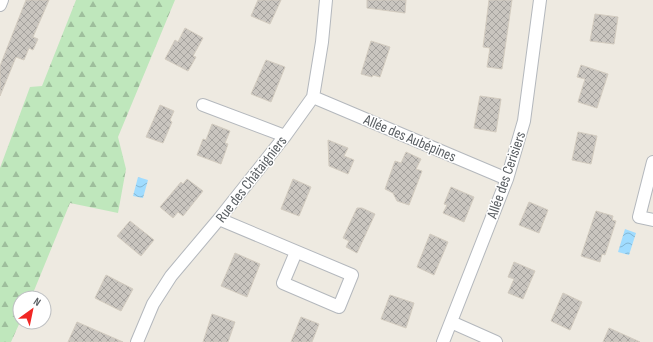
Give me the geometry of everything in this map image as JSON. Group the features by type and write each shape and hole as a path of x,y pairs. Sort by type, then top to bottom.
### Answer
{"street":[{"path":"0,5 2,0"},
{"name":"Rue des Châtaigniers","path":"137,342 153,304 171,276 219,219 285,136 313,97 322,42 326,0"},
{"name":"Allée des Cerisiers","path":"443,342 507,179 524,121 540,0"},
{"name":"Allée des Aubépines","path":"313,97 507,179"},
{"path":"203,105 285,136"},
{"path":"653,162 639,217 653,220"},
{"path":"219,219 352,275 339,307 283,283 296,252"},
{"path":"451,322 496,342"}],"green space":[{"path":"76,0 175,0 118,137 126,169 118,213 70,203 34,290 12,290 12,330 16,330 11,342 0,342 0,168 30,87 42,86"}],"water":[{"path":"138,177 148,180 143,198 133,196"},
{"path":"625,229 636,233 629,255 618,252"}],"building":[{"path":"26,0 49,0 33,37 38,39 33,50 29,48 24,60 16,57 0,96 0,66"},
{"path":"258,0 281,0 270,24 251,16"},
{"path":"367,0 406,0 405,13 367,8"},
{"path":"489,0 512,0 502,69 487,67 490,48 483,47"},
{"path":"595,14 618,17 614,44 590,41"},
{"path":"185,28 203,38 193,56 196,57 188,71 165,59 175,40 178,42"},
{"path":"371,41 390,47 380,77 373,75 372,77 361,74"},
{"path":"266,60 285,67 271,102 251,94"},
{"path":"581,65 608,74 597,108 578,102 585,79 577,77"},
{"path":"480,96 501,99 496,132 474,128"},
{"path":"160,105 174,111 170,120 172,122 163,143 146,137"},
{"path":"212,124 230,131 225,143 228,144 221,164 197,155 203,139 206,140"},
{"path":"578,132 597,136 591,164 572,160"},
{"path":"328,140 348,148 344,156 354,160 348,174 329,166"},
{"path":"406,152 421,159 416,169 422,171 409,205 397,201 393,193 385,189 395,161 401,163"},
{"path":"187,179 203,191 183,216 178,212 173,218 160,207 181,182 183,184"},
{"path":"293,179 311,187 299,216 281,209"},
{"path":"451,187 474,197 464,222 443,213 447,205 444,204"},
{"path":"529,202 548,210 539,233 519,225"},
{"path":"357,208 362,208 375,214 357,253 346,247 349,241 343,238"},
{"path":"596,211 613,216 612,220 616,221 605,255 602,254 600,262 581,256"},
{"path":"130,221 154,240 141,256 117,236"},
{"path":"430,234 448,242 434,275 417,267"},
{"path":"235,253 260,264 247,297 221,286"},
{"path":"514,262 535,271 523,299 508,293 514,279 508,277"},
{"path":"106,275 133,289 121,311 95,298"},
{"path":"563,293 582,302 570,330 551,321"},
{"path":"390,295 414,303 406,328 381,319"},
{"path":"212,314 235,322 228,342 203,342"},
{"path":"301,317 319,324 312,342 291,342"},
{"path":"77,322 123,342 68,342"},
{"path":"609,328 640,342 603,342"}]}
